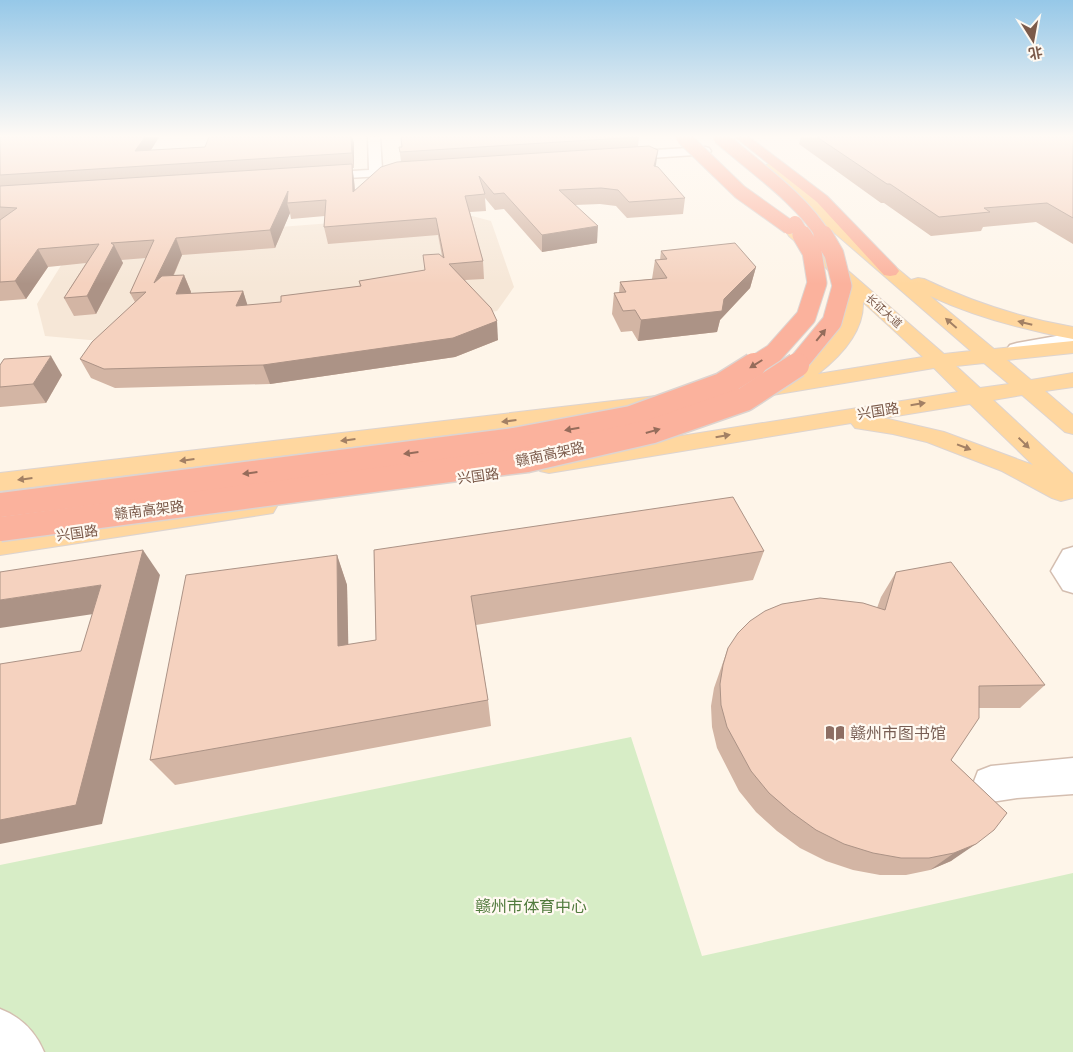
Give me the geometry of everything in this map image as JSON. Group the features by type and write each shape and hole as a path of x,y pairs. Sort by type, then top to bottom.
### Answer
{"highway":[{"path":"734,186 789,227"},
{"name":"赣南高架路","path":"0,505 514,440 631,418 722,385 774,353 806,317 817,283 812,252 797,225 774,195 764,186"},
{"name":"赣南高架路","path":"0,529 527,460 653,431 745,399 799,364 832,322 842,286 834,254 817,225 786,194 775,186"},
{"path":"805,186 822,199 890,271"}],"main road":[{"name":"长征大道","path":"752,186 789,227 939,361 1073,489"},
{"path":"789,186 1073,426"},
{"path":"890,271 950,298 993,314 1073,333"},
{"path":"778,389 814,368 828,356 844,336 854,310 852,287 847,278"},
{"path":"0,482 778,389 939,361 1073,347"},
{"name":"兴国路","path":"0,544 528,469 1026,386 1073,381"},
{"path":"779,426 828,422 881,424 908,428 935,436 1009,464 1031,474 1073,500"}],"street":[{"path":"988,355 1073,339"},
{"path":"1073,557 1065,571 1073,582"},
{"path":"991,784 1073,776"},
{"path":"0,1031 21,1052"}],"shaded area":[{"path":"461,213 491,221 514,287 497,311 344,337 179,348 45,336 37,304 75,243"}],"green space":[{"name":"赣州市体育中心","path":"631,737 702,956 1073,873 1073,1052 0,1052 0,865"}],"building":[{"path":"0,186 353,186 353,192 360,186 482,186 485,194 465,196 483,261 449,264 491,308 497,321 453,338 263,365 104,369 80,359 92,342 146,292 130,293 154,240 111,243 114,245 87,296 64,298 99,244 38,249 15,281 0,282 0,220 17,208 0,207","holes":["288,191 287,203 326,200 324,227 436,218 444,258 439,254 423,255 425,270 359,281 361,286 281,296 281,302 236,306 243,291 176,294 184,275 162,276 154,283 176,238 270,230"]},
{"path":"487,186 675,186 685,198 629,202 618,190 601,188 559,190 598,226 542,235 504,193 494,194"},
{"path":"893,186 1073,186 1073,218 1047,203 984,208 990,212 939,217"},
{"path":"735,243 756,267 724,299 722,311 641,320 635,310 623,311 614,293 626,292 620,282 667,278 655,260 667,259 661,251"},
{"path":"51,356 33,384 0,387 0,365 4,359"},
{"path":"733,497 764,551 471,596 488,700 150,760 186,575 337,555 338,646 376,640 374,550"},
{"path":"143,550 76,805 0,820 0,664 81,651 101,585 0,600 0,572"},
{"name":"赣州市图书馆","path":"951,562 1045,685 979,686 979,718 951,760 1007,813 994,830 976,844 954,853 929,858 901,858 873,853 844,844 816,830 791,812 769,793 751,771 727,727 721,705 720,684 728,648 738,633 750,621 765,611 782,604 820,598 863,603 885,610 896,572"}],"place":[{"name":"赣州市图书馆","path":"835,733"}]}
